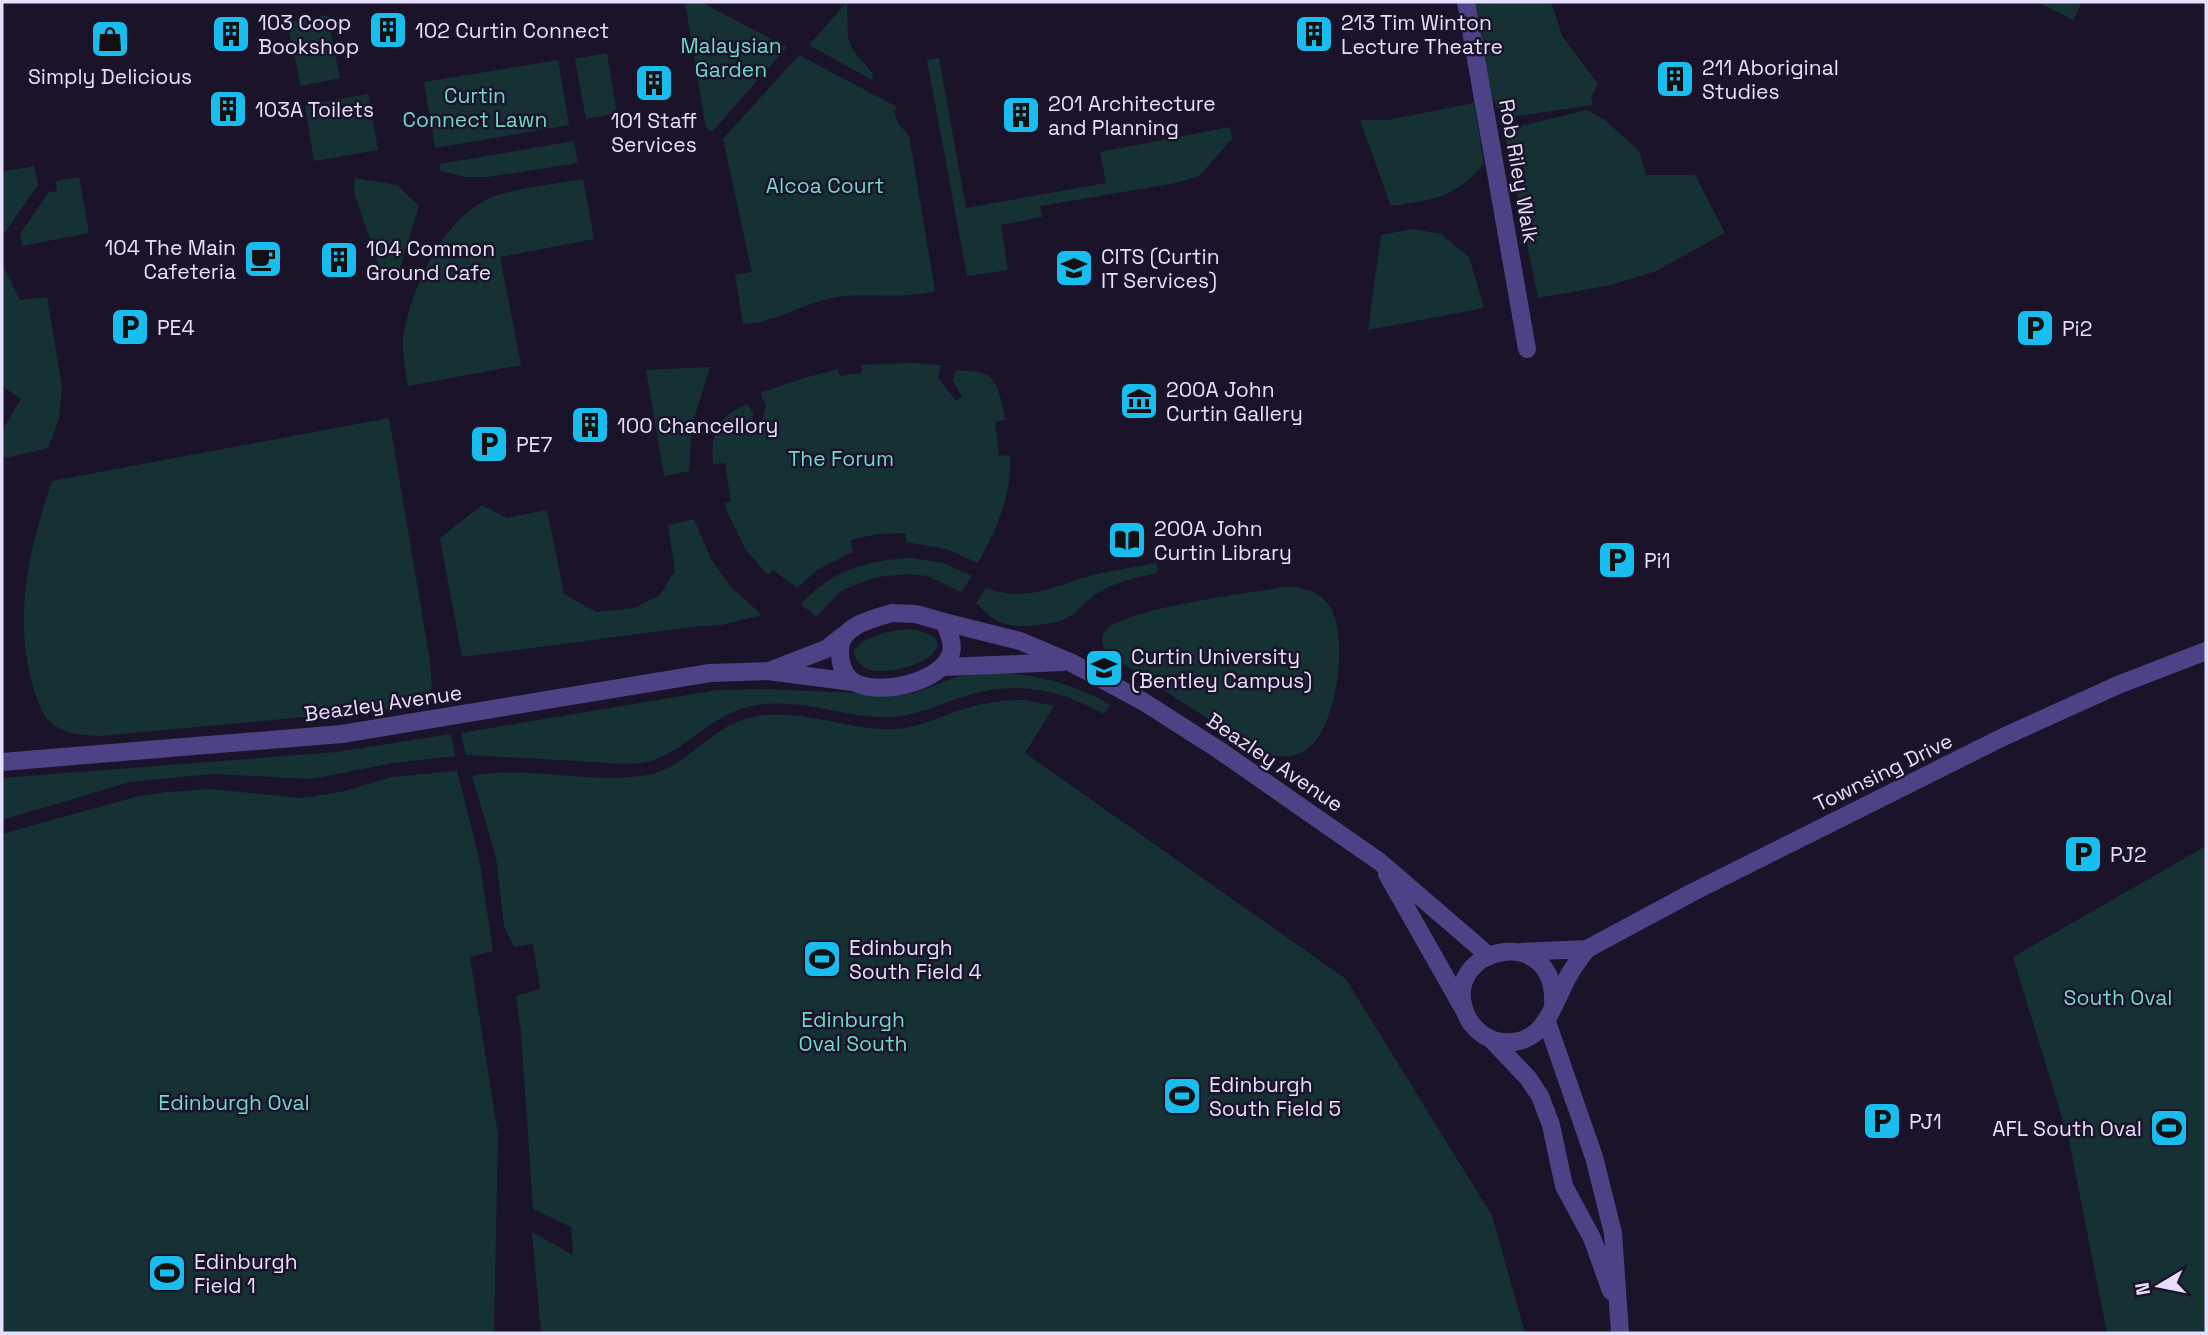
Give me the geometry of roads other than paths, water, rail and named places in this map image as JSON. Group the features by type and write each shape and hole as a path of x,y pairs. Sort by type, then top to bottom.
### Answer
{"street":[{"name":"Rob Riley Walk","path":"1466,2 1527,349"},
{"name":"Beazley Avenue","path":"768,671 826,649 856,626 892,613 916,614 1020,641 1070,662 1144,702 1219,750 1380,862 1488,955"},
{"path":"944,622 950,634 952,651 944,667"},
{"path":"845,635 840,644 840,659 843,671 853,682"},
{"name":"Townsing Drive","path":"1521,952 1587,948 2001,738 2097,694 2206,651"},
{"name":"Beazley Avenue","path":"2,762 342,734 684,677 768,671 878,687 906,685 944,667 1070,662"},
{"name":"Beazley Avenue","path":"1380,862 1465,1012"},
{"name":"Townsing Drive","path":"1550,1014 1569,974 1587,948"},
{"path":"1618,1311 1592,1238 1564,1186 1551,1125 1540,1096 1528,1078 1491,1039 1471,1024 1465,1012 1462,999 1468,973 1488,955 1499,951 1521,952 1534,958 1552,980 1550,1014 1594,1157 1612,1233 1618,1311 1619,1333"},
{"path":"1491,1039 1522,1041 1536,1033 1550,1014"}],"place":[{"name":"102 Curtin Connect","path":"388,30"},
{"name":"103 Coop Bookshop","path":"231,34"},
{"name":"213 Tim Winton Lecture Theatre","path":"1314,34"},
{"name":"Simply Delicious","path":"110,39"},
{"name":"211 Aboriginal Studies","path":"1675,79"},
{"name":"101 Staff Services","path":"654,83"},
{"name":"103A Toilets","path":"228,109"},
{"name":"201 Architecture and Planning","path":"1021,115"},
{"name":"104 The Main Cafeteria","path":"263,259"},
{"name":"104 Common Ground Cafe","path":"339,260"},
{"name":"CITS (Curtin IT Services)","path":"1074,268"},
{"name":"PE4","path":"130,327"},
{"name":"Pi2","path":"2035,328"},
{"name":"200A John Curtin Gallery","path":"1139,401"},
{"name":"100 Chancellory","path":"590,425"},
{"name":"PE7","path":"489,444"},
{"name":"200A John Curtin Library","path":"1127,540"},
{"name":"Pi1","path":"1617,560"},
{"name":"Curtin University (Bentley Campus)","path":"1104,668"},
{"name":"PJ2","path":"2083,854"},
{"name":"Edinburgh South Field 4","path":"822,959"},
{"name":"Edinburgh South Field 5","path":"1182,1096"},
{"name":"PJ1","path":"1882,1121"},
{"name":"AFL South Oval","path":"2169,1128"},
{"name":"Edinburgh Field 1","path":"167,1273"}],"park label":[{"name":"Malaysian Garden","path":"731,57"},
{"name":"Curtin Connect Lawn","path":"475,107"},
{"name":"Alcoa Court","path":"825,185"},
{"name":"The Forum","path":"841,458"},
{"name":"South Oval","path":"2118,997"},
{"name":"Edinburgh Oval South","path":"853,1031"},
{"name":"Edinburgh Oval","path":"234,1102"}]}
